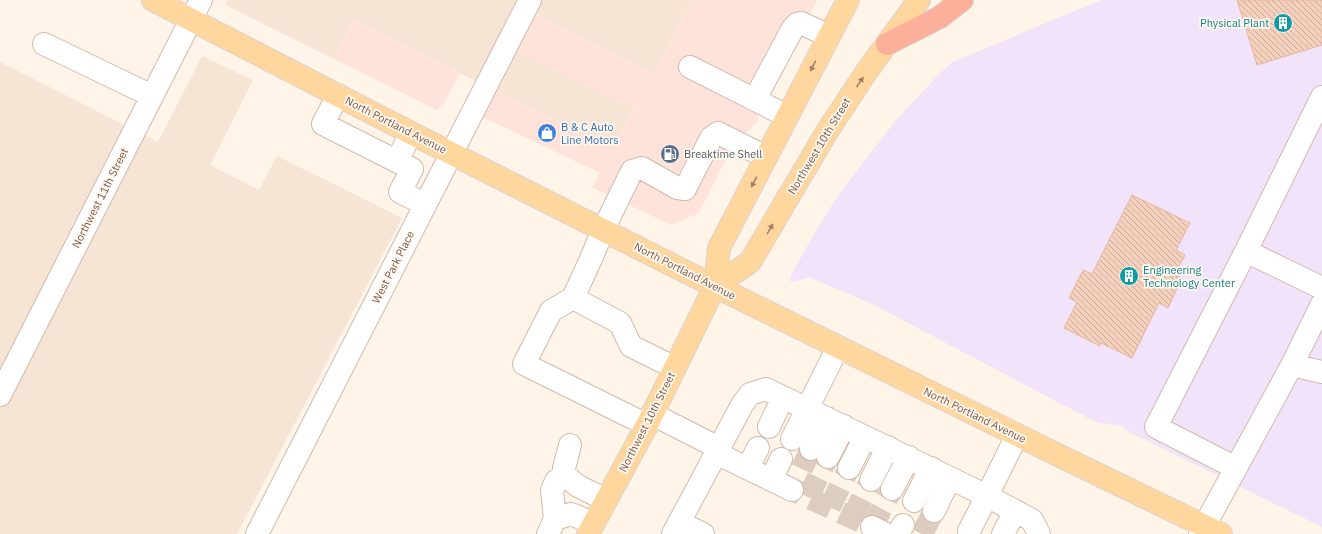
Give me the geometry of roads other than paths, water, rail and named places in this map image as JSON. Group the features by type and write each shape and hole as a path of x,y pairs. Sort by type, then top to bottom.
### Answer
{"highway":[{"path":"887,44 940,17 962,0"}],"main road":[{"name":"North Portland Avenue","path":"153,0 603,230 1208,531"},
{"name":"Northwest 10th Street","path":"591,529 649,420 715,286 719,248 848,0"},
{"name":"Northwest 10th Street","path":"715,286 750,262 828,130 919,0"}],"street":[{"name":"Northwest 11th Street","path":"0,396 201,0"},
{"name":"West Park Place","path":"257,534 530,0"},
{"path":"755,100 793,28 797,24 801,23 829,36"},
{"path":"44,44 152,96"},
{"path":"690,67 788,116"},
{"path":"338,95 323,124 412,169 400,192 425,204"},
{"path":"1236,468 1156,427 1246,251 1322,97"},
{"path":"397,161 411,133"},
{"path":"766,158 718,133 711,138 685,188 676,188 642,168 632,171 603,230 573,298 551,311 524,364 717,450 748,468 792,490"},
{"path":"1246,251 1322,288"},
{"path":"573,298 620,323 631,346 675,368"},
{"path":"1208,531 1236,468 1292,365 1322,304"},
{"path":"792,439 838,347"},
{"path":"1292,365 1322,372"},
{"path":"703,534 676,528 742,405 750,394 766,389 987,496 1032,520 1039,534"},
{"path":"769,427 784,397"},
{"path":"820,453 835,422"},
{"path":"969,531 1016,435"},
{"path":"849,468 865,437"},
{"path":"564,475 564,468 570,445"},
{"path":"748,468 758,448"},
{"path":"871,480 888,448"},
{"path":"892,489 909,457"},
{"path":"771,480 781,459"},
{"path":"914,501 931,468"},
{"path":"564,475 578,486 606,500"},
{"path":"552,527 552,490 556,481 564,475"},
{"path":"934,511 950,478"},
{"path":"1003,534 1015,511"},
{"path":"552,527 571,514 591,529"}],"tunnel":[{"path":"811,449 792,490 872,527 892,489"},
{"path":"808,497 828,457"},
{"path":"830,507 849,468"},
{"path":"852,518 871,480"},
{"path":"922,534 934,511"}],"place":[{"name":"Physical Plant","path":"1283,23"},
{"name":"B & C Auto Line Motors","path":"547,133"},
{"name":"Breaktime Shell","path":"670,154"},
{"name":"Engineering Technology Center","path":"1129,276"}]}
